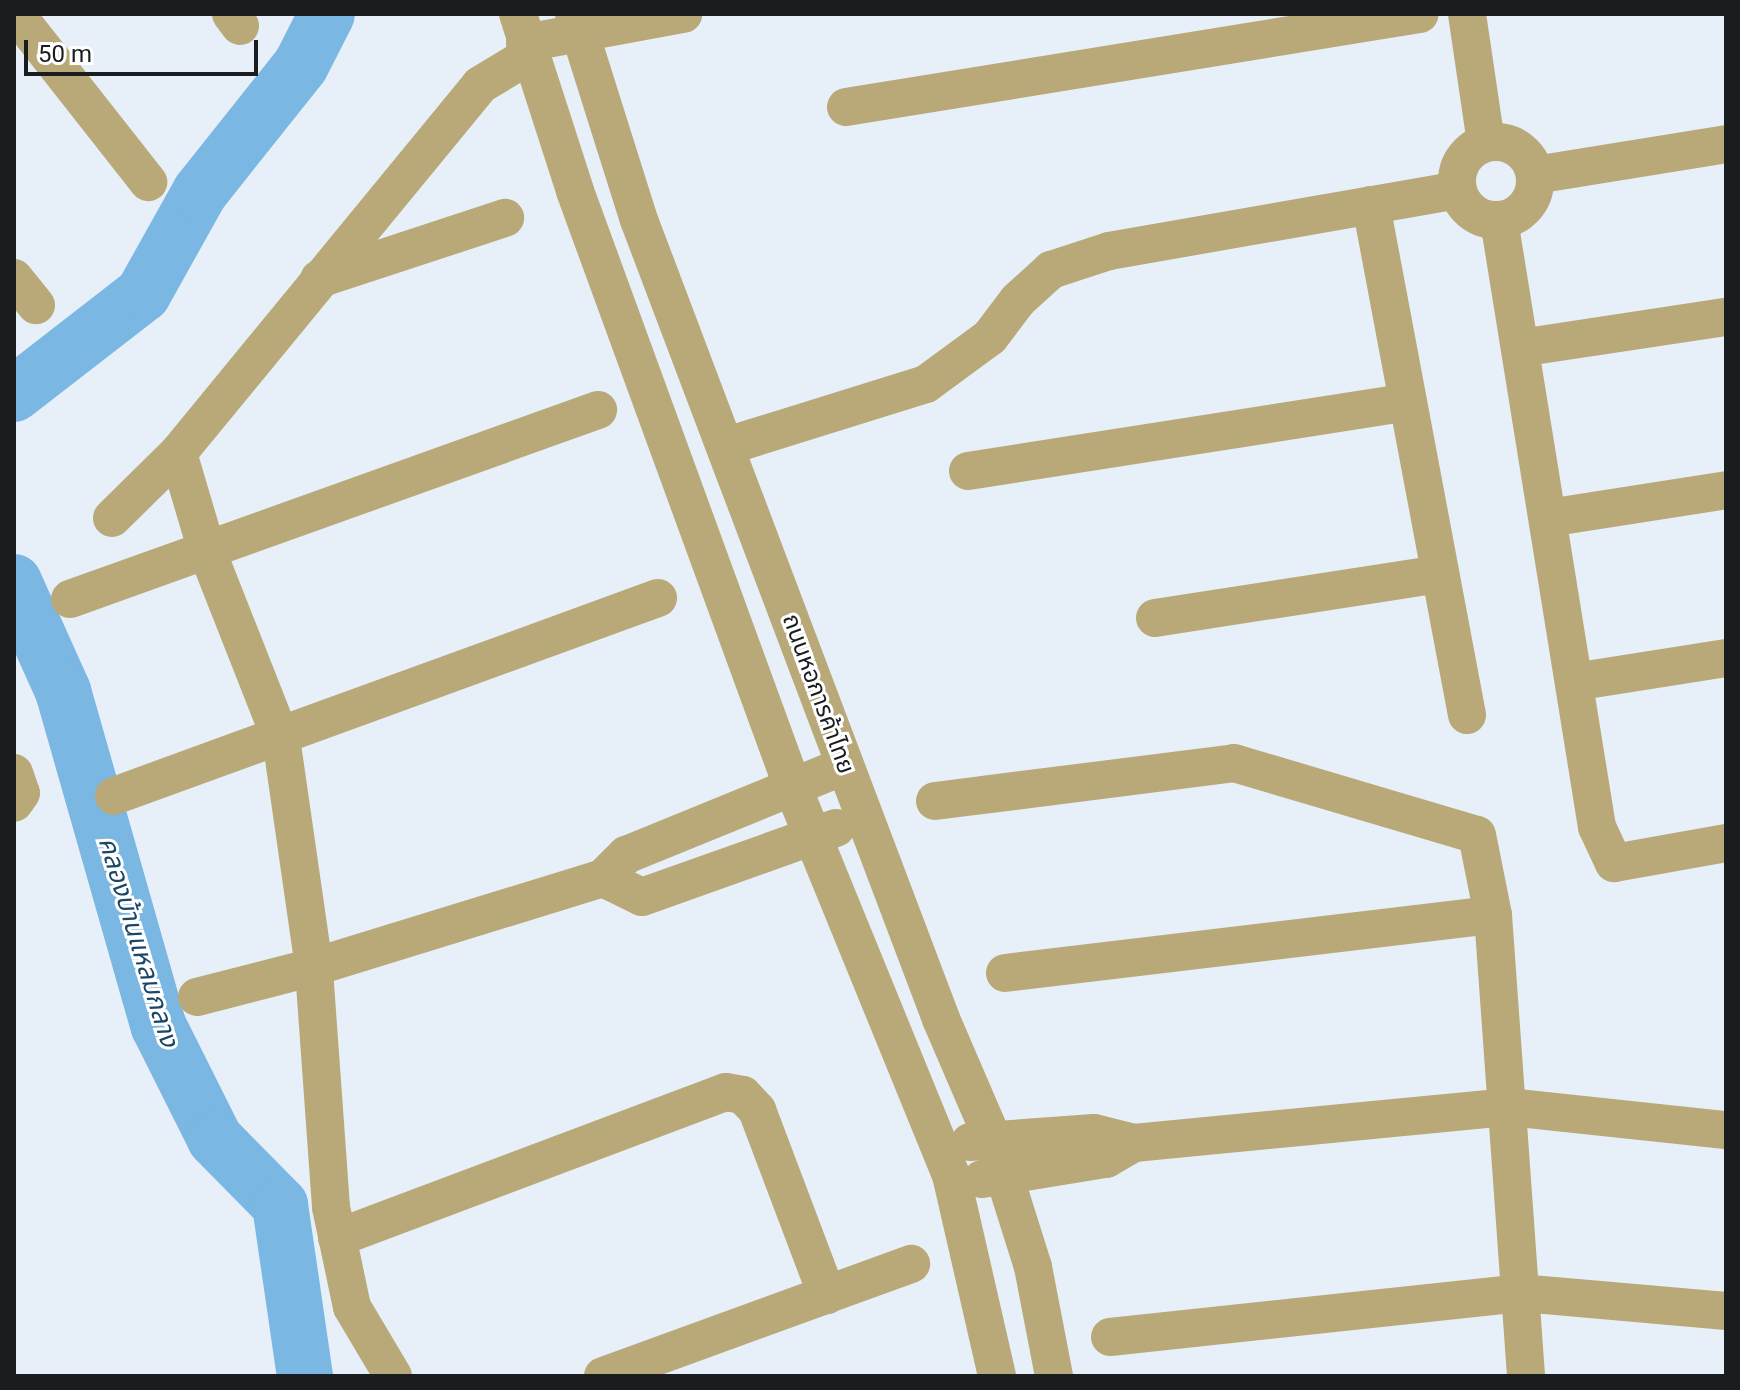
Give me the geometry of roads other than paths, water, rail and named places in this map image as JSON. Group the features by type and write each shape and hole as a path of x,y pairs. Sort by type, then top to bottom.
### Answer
{"street":[{"path":"16,14 148,182"},
{"path":"112,518 178,453 480,85 524,37 577,22 683,14"},
{"path":"846,107 1420,14"},
{"path":"1467,14 1486,143"},
{"name":"ถนนหอการค้าไทย","path":"577,22 639,220 727,446 844,766 993,1140 1033,1267 1054,1376"},
{"path":"524,37 793,788 954,1184 997,1376"},
{"path":"1486,143 1512,145 1531,163 1535,175 1530,201 1522,211 1499,220 1474,214 1458,190 1465,157 1486,143"},
{"path":"1535,175 1726,144"},
{"path":"727,446 926,384 990,337 1018,300 1051,270 1109,251 1458,190"},
{"path":"1371,205 1467,715"},
{"path":"319,279 505,218"},
{"path":"1499,220 1597,827 1614,863 1726,843"},
{"path":"1520,348 1726,317"},
{"path":"968,471 1408,402"},
{"path":"70,599 598,410"},
{"path":"178,453 207,551 281,739 314,967 337,1238 352,1307 393,1376"},
{"path":"1548,518 1726,490"},
{"path":"1155,618 1440,574"},
{"path":"114,796 281,739 658,598"},
{"path":"1574,682 1726,658"},
{"path":"935,801 1234,763 1477,835 1493,915 1526,1376"},
{"path":"197,997 314,967 603,878 626,855 844,766"},
{"path":"14,773 21,793 14,803"},
{"path":"603,878 642,897 864,816"},
{"path":"1005,973 1493,915"},
{"path":"337,1238 726,1092 743,1095 757,1110 827,1295"},
{"path":"940,1146 1094,1133 1134,1143 1509,1107 1726,1130"},
{"path":"954,1184 1106,1159 1134,1143"},
{"path":"603,1376 911,1264"},
{"path":"1110,1337 1521,1293 1726,1311"}],"waterway":[{"name":"คลองบ้านแหลมกลาง","path":"14,394 143,294 200,192 301,65 327,14"},
{"name":"คลองบ้านแหลมกลาง","path":"14,582 63,691 159,1027 215,1139 280,1205 305,1376"}]}
